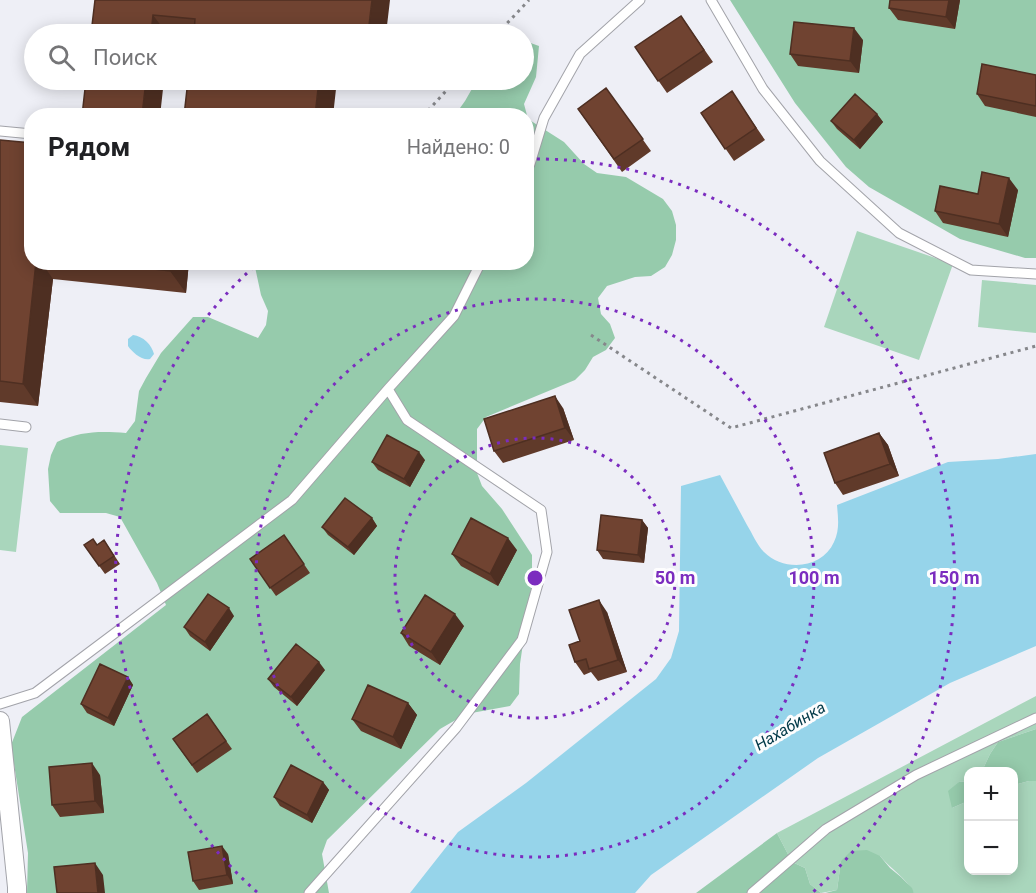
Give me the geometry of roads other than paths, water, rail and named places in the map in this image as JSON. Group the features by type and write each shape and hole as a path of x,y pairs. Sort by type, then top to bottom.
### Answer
{"street":[{"path":"0,722 17,893"}],"lane":[{"path":"534,151 544,118 580,54 640,0"},
{"path":"711,0 763,89 820,161 899,233 971,270 1036,274"},
{"path":"0,131 24,133"},
{"path":"0,704 35,693 292,500 454,316 477,270"},
{"path":"309,893 456,728 522,640 547,552 541,510 407,420 388,389"},
{"path":"0,424 26,427"},
{"path":"753,893 826,829 916,775 1036,718"}],"water":[{"path":"133,335 144,339 149,344 154,354 150,359 141,357 128,346 128,339"},
{"name":"Нахабинка","path":"1036,454 1036,646 950,683 818,758 651,875 635,893 410,893 458,832 526,783 656,679 671,658 679,631 681,486 720,475 764,552 782,563 802,565 821,558 834,542 838,528 837,505 948,462"}]}
